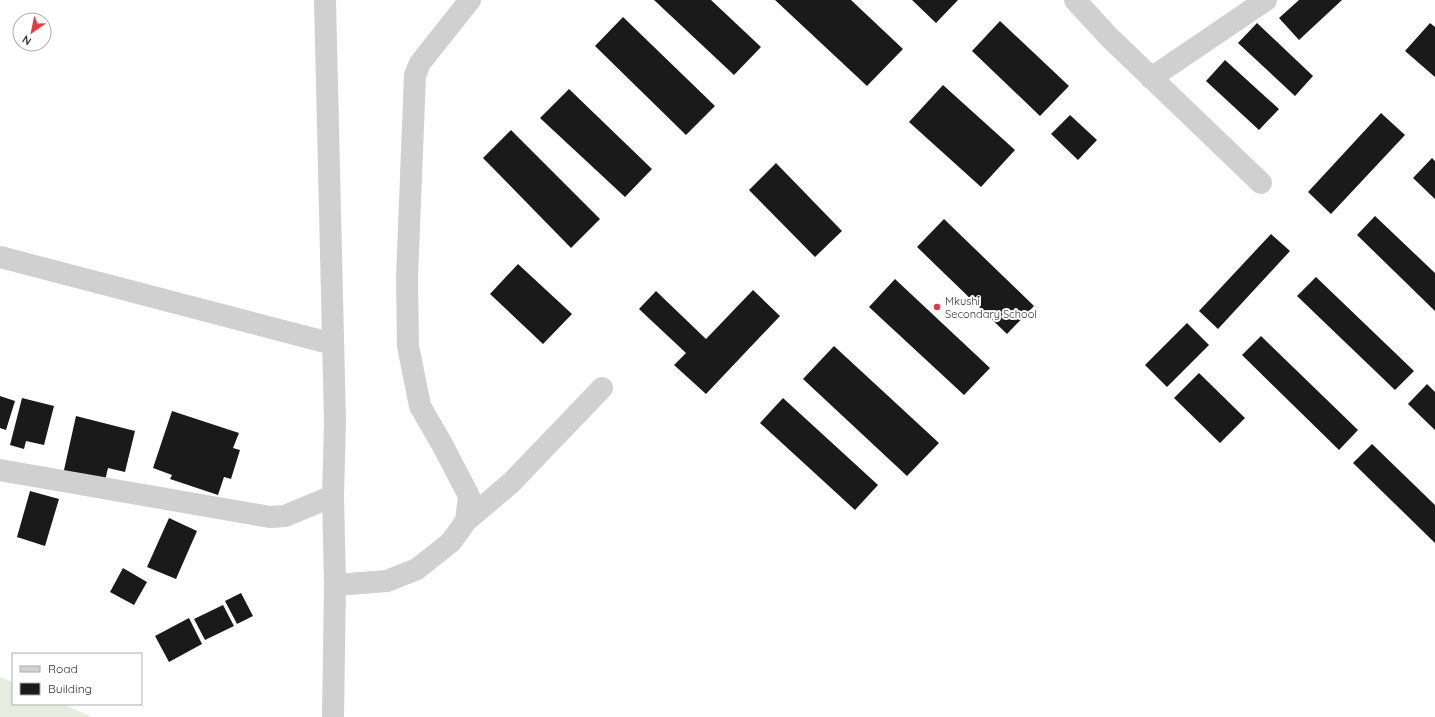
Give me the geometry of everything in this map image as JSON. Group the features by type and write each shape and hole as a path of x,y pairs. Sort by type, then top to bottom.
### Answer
{"street":[{"path":"325,0 335,422 333,496 335,585 334,717"},
{"path":"466,521 469,496 420,406 408,346 407,278 415,75 420,63 470,0"},
{"path":"1075,0 1109,37 1261,183"},
{"path":"1151,78 1266,0"},
{"path":"0,257 333,344"},
{"path":"335,585 387,581 417,569 451,542 466,521 511,483 602,388"},
{"path":"0,470 270,517 285,516 333,496"}],"shaded area":[{"path":"0,677 12,682 12,705 64,705 92,717 0,717"}],"building":[{"path":"654,0 711,0 761,47 734,75"},
{"path":"775,0 851,0 903,49 867,86"},
{"path":"912,0 958,0 936,23"},
{"path":"1299,0 1342,0 1299,40 1279,18"},
{"path":"623,17 715,106 686,135 595,46"},
{"path":"1000,21 1069,86 1040,116 972,51"},
{"path":"1257,23 1313,76 1295,96 1238,43"},
{"path":"1430,23 1435,27 1435,77 1405,51"},
{"path":"1225,60 1279,109 1259,130 1206,81"},
{"path":"943,85 1015,150 981,187 909,122"},
{"path":"569,89 652,169 625,197 540,118"},
{"path":"1381,113 1405,135 1331,214 1308,192"},
{"path":"1070,115 1097,140 1078,160 1051,134"},
{"path":"511,130 600,219 571,248 483,158"},
{"path":"1432,158 1435,161 1435,199 1413,178"},
{"path":"776,163 842,231 815,257 749,190"},
{"path":"1375,216 1435,273 1435,311 1357,235"},
{"path":"944,219 1034,306 1007,334 917,247"},
{"path":"1271,234 1290,251 1218,329 1199,311"},
{"path":"518,264 572,314 543,344 490,294"},
{"path":"1316,277 1414,371 1395,390 1297,296"},
{"path":"895,279 990,368 964,395 869,307"},
{"path":"753,290 780,316 706,394 674,365 686,353 639,309 656,291 706,339"},
{"path":"1187,323 1209,345 1167,387 1145,365"},
{"path":"1261,336 1358,430 1339,450 1242,355"},
{"path":"834,346 939,443 907,476 803,379"},
{"path":"1199,373 1245,418 1220,443 1174,398"},
{"path":"1427,384 1435,392 1435,430 1408,404"},
{"path":"0,396 15,401 6,430 0,428"},
{"path":"22,398 54,406 44,445 26,441 24,449 10,445"},
{"path":"783,398 878,485 855,510 760,423"},
{"path":"172,411 239,433 233,448 240,450 231,479 224,477 218,495 170,479 172,475 153,468"},
{"path":"76,416 135,431 125,472 108,468 103,489 62,479"},
{"path":"1372,444 1435,505 1435,543 1353,463"},
{"path":"30,491 59,499 45,546 17,537"},
{"path":"169,518 197,531 176,579 147,567"},
{"path":"123,568 147,582 134,605 110,592"},
{"path":"241,593 253,616 237,624 225,601"},
{"path":"223,605 234,626 205,640 194,619"},
{"path":"189,618 202,644 169,662 155,636"}],"place":[{"name":"Mkushi Secondary School","path":"937,307"}]}
